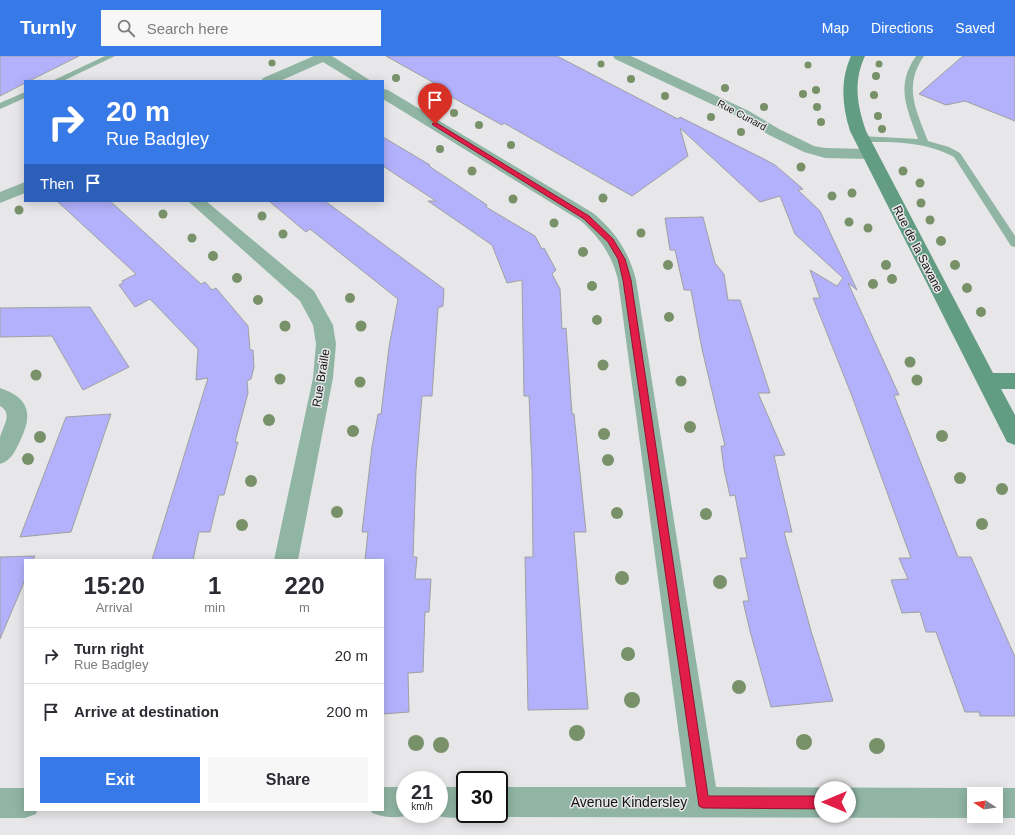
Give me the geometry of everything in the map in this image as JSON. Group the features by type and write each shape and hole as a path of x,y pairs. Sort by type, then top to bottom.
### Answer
{"street":[{"path":"270,80 325,56 362,80"},
{"name":"Rue Cunard","path":"620,56 744,114 774,132 809,149 825,153 869,154"},
{"name":"Rue de la Savane","path":"858,56 852,71 849,92 852,115 861,139 1015,436"},
{"path":"384,93 587,217 610,240 621,259 628,288 703,802"},
{"path":"0,198 24,187"},
{"name":"Rue Braille","path":"197,202 306,296 318,314 326,334 327,356 286,559"},
{"path":"987,381 1015,380"},
{"path":"0,396 14,403 18,410 18,417 13,434 0,455"},
{"path":"384,802 396,802"},
{"name":"Avenue Kindersley","path":"508,802 967,803"},
{"path":"0,803 24,803"},
{"path":"1003,803 1015,803"}],"lane":[{"path":"58,80 111,56"},
{"path":"920,56 910,71 907,93 924,142"},
{"path":"0,106 24,94"},
{"path":"861,139 924,142 944,148 957,155 1015,244"}],"building":[{"path":"0,56 79,56 31,80 24,80 24,84 0,96"},
{"path":"386,56 557,56 678,119 680,117 764,159 775,165 803,189 798,190 820,211 857,290 848,283 899,395 894,395 958,557 971,557 1015,657 1015,716 980,716 979,712 965,712 936,632 926,632 920,612 902,613 891,580 908,579 899,558 911,558 852,396 813,298 820,298 810,270 837,286 843,278 795,234 780,196 760,202 680,128 688,156 632,196 504,123 502,125 441,91 445,89"},
{"path":"963,56 1015,56 1015,121 965,101 946,105 919,94"},
{"path":"384,138 430,165 429,166 487,205 486,207 535,236 542,249 544,248 556,270 552,274 560,289 562,329 566,328 572,414 574,414 586,532 574,532 588,709 528,710 525,557 533,557 532,470 529,396 524,396 522,280 507,283 492,245 428,201 436,201 384,167"},
{"path":"58,202 111,202 201,284 205,282 212,290 216,288 248,326 250,350 253,350 254,367 251,379 247,381 248,393 235,442 238,442 224,495 219,495 210,532 199,532 193,559 152,559 208,378 196,380 198,349 150,299 135,307 119,285 123,283 122,281 136,274"},
{"path":"270,202 326,202 444,289 443,306 438,308 432,396 422,396 416,470 413,557 417,557 415,579 431,579 429,612 425,612 423,672 408,673 409,712 384,714 384,559 365,559 368,532 362,532 372,447 378,414 381,414 389,347 398,299 310,229 306,232"},
{"path":"703,217 715,263 724,274 728,300 740,300 770,393 758,393 785,455 774,456 792,532 784,532 811,631 833,701 771,707 750,631 743,601 749,601 740,558 747,558 735,495 730,496 724,469 721,446 725,446 702,349 691,290 684,290 675,250 670,250 665,218"},
{"path":"90,307 129,367 83,390 52,336 0,337 0,308"},
{"path":"111,414 71,532 20,537 66,417"},
{"path":"35,556 34,559 24,559 24,582 0,639 0,557"}],"route":[{"path":"435,124 587,217 604,232 610,240 625,268 690,722 703,802 835,802"}]}
